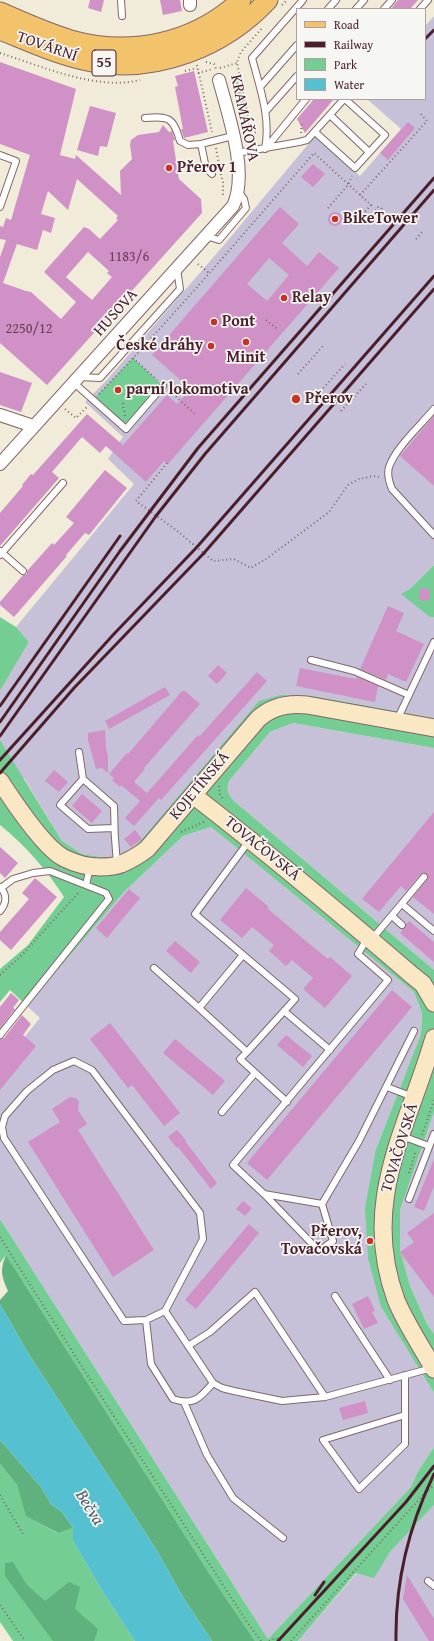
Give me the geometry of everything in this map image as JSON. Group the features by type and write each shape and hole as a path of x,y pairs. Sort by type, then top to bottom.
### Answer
{"main road":[{"name":"TOVÁRNÍ","path":"0,12 71,40 104,47 138,47 166,42 190,34 214,22 241,0"},
{"name":"TOVÁRNÍ","path":"0,30 41,47 78,59 109,64 140,64 175,57 204,46 224,36 247,20 268,0"},
{"name":"KOJETÍNSKÁ","path":"0,781 24,815 63,858 75,863 90,866 108,867 134,858 147,849 258,719 275,708 292,704 307,705 434,728"},
{"name":"TOVAČOVSKÁ","path":"192,795 322,897 423,984 434,1003"},
{"name":"TOVAČOVSKÁ","path":"434,1038 391,1164 384,1198 382,1220 385,1260 397,1301 407,1323 434,1368"}],"street":[{"name":"KRAMÁŘOVA","path":"217,72 238,133 237,153 239,175"},
{"name":"HUSOVA","path":"0,464 233,206 238,191 239,175"},
{"path":"0,415 33,426"}],"lane":[{"path":"121,0 122,16"},
{"path":"265,149 268,135 266,111 252,58 303,0"},
{"path":"329,8 336,0"},
{"path":"357,8 364,0"},
{"path":"385,8 392,0"},
{"path":"421,8 428,0"},
{"path":"260,87 296,45"},
{"path":"266,111 296,77"},
{"path":"265,149 305,100"},
{"path":"237,153 307,140 343,100"},
{"path":"315,132 356,168 385,135 345,100"},
{"path":"330,115 369,152"},
{"path":"145,118 161,116 171,120 176,126 180,141 188,146 214,141 238,133"},
{"path":"201,144 206,168 212,174"},
{"path":"0,155 16,160 0,207"},
{"path":"76,380 100,378 180,289 177,269"},
{"path":"76,380 126,429 163,386"},
{"path":"434,410 396,452 389,468 388,479 392,489 434,535"},
{"path":"23,571 1,553 63,483"},
{"path":"396,721 434,642"},
{"path":"311,660 354,671 409,695"},
{"path":"79,752 83,778 114,806 117,865"},
{"path":"83,778 60,805 88,829 114,828"},
{"path":"250,839 195,914 295,999 240,1060 287,1102"},
{"path":"86,885 90,866"},
{"path":"0,911 6,898 1,887 12,879 33,873 50,871 106,893 109,896 108,902 0,1035"},
{"path":"414,1031 359,1140 322,1204 333,1241 319,1251 264,1194 233,1165 388,980 358,954 424,877"},
{"path":"402,904 434,931"},
{"path":"392,916 402,925"},
{"path":"199,1008 243,955"},
{"path":"154,968 247,1052"},
{"path":"284,1011 330,1050"},
{"path":"74,1061 92,1070 200,1213 203,1239 165,1311 146,1320 124,1320 4,1138 2,1127 5,1116 27,1091 53,1070 74,1061"},
{"path":"222,1112 255,1073"},
{"path":"387,1087 414,1098"},
{"path":"409,1199 434,1134"},
{"path":"400,1135 429,1146"},
{"path":"264,1194 322,1204"},
{"path":"188,1346 210,1332 255,1292 325,1397"},
{"path":"335,1296 390,1380"},
{"path":"165,1311 213,1383 222,1388 234,1391 282,1401 325,1397 434,1368"},
{"path":"146,1320 152,1364 173,1399 184,1402 199,1399 213,1383"},
{"path":"405,1375 405,1415 405,1444 359,1489 323,1440 405,1415"},
{"path":"184,1402 207,1455 234,1498 283,1538"},
{"path":"428,1581 434,1586"}],"path":[{"name":"KRAMÁŘOVA","path":"202,62 210,62 215,64 217,72"},
{"path":"198,73 217,72 237,63"},
{"path":"197,65 223,182 223,202"},
{"path":"360,195 427,121 420,113"},
{"path":"238,133 262,134"},
{"path":"133,358 314,153 371,205 364,214 372,220 382,208"},
{"path":"328,208 348,184"},
{"path":"377,214 375,211 379,206"},
{"path":"416,239 423,231"},
{"path":"198,264 209,273"},
{"path":"266,320 277,329"},
{"path":"298,374 323,346"},
{"path":"318,394 345,364"},
{"path":"341,411 366,384"},
{"path":"167,463 136,501 176,530 213,561 234,559 251,568 266,559 328,512 348,485 359,479 374,476 388,479"},
{"path":"220,783 220,795 225,801"},
{"path":"0,975 22,955 76,894 86,885"},
{"path":"407,1176 434,1100"},
{"path":"0,1237 242,1616 261,1641"},
{"path":"291,1641 424,1494 434,1485"},
{"path":"0,1494 24,1536"},
{"path":"0,1605 25,1641"},
{"path":"269,1641 276,1638 280,1641"}],"shaded area":[{"path":"434,16 434,565 410,589 430,617 434,617 434,718 313,696 280,695 125,855 107,858 82,854 62,841 24,778 0,800 0,691 29,642 16,627 134,484 108,459 123,437 85,402 105,382 224,245 315,136 360,176 401,129 368,100 426,100 426,25"},
{"path":"293,723 434,748 434,970 226,793 229,781 270,732"},
{"path":"211,827 414,992 422,1013 421,1034 376,1149 381,1307 434,1393 434,1447 417,1473 411,1487 268,1639 0,1219 0,1067 40,1018 27,1006 124,892 183,836"},
{"path":"434,1112 434,1334 427,1324 410,1286 400,1250 400,1210"},
{"path":"434,1505 434,1641 298,1641 357,1573 374,1577 390,1552"}],"green space":[{"path":"236,75 244,108 243,121 240,125 230,76"},
{"path":"133,358 163,386 126,429 93,400"},
{"path":"434,565 434,617 430,617 401,594 410,589"},
{"path":"0,617 16,627 29,642 0,691"},
{"path":"280,695 313,696 434,718 434,748 293,723 270,732 229,781 227,790 234,801 434,970 434,1112 400,1210 400,1250 410,1286 427,1324 434,1334 434,1393 381,1307 368,1258 365,1208 376,1149 421,1034 422,1013 414,992 211,827 183,836 124,892 27,1006 10,990 0,1002 0,969 28,945 64,897 35,858 0,825 0,740 62,841 82,854 107,858 125,855 143,838 259,701"},
{"path":"0,1219 268,1639 411,1487 417,1473 434,1447 434,1505 390,1552 374,1578 356,1573 298,1641 255,1641 209,1573 6,1255 0,1263"},
{"path":"6,1255 209,1573 255,1641 212,1641 184,1599 156,1549 28,1353 0,1304 0,1300 8,1291 2,1273"},
{"path":"0,1440 41,1487 51,1504 62,1512 73,1528 58,1533 26,1516 17,1485 0,1464"},
{"path":"0,1464 17,1485 27,1516 57,1533 73,1528 73,1541 104,1594 135,1641 13,1641 0,1622"},
{"path":"13,1562 27,1585 45,1601 69,1582 80,1587 75,1609 98,1629 94,1641 53,1641 5,1576 5,1563"}],"water":[{"name":"Bečva","path":"0,1304 28,1353 156,1549 184,1599 212,1641 135,1641 104,1594 73,1541 73,1528 62,1512 51,1504 41,1487 0,1440"}],"building":[{"path":"90,0 104,0 101,12 88,8"},
{"path":"160,0 180,0 182,11 163,15"},
{"path":"398,0 418,0 411,8 392,8"},
{"path":"0,62 76,89 60,155 75,159 76,155 121,195 120,171 132,159 130,145 131,140 138,135 159,132 163,125 169,132 172,131 175,140 173,141 179,179 201,199 202,213 47,385 0,343 0,257 6,240 0,239 0,226 3,227 6,218 11,220 30,155 0,144","holes":["77,179 118,216 116,218 118,220 100,239 89,229 84,227 44,272 76,302 61,319 31,292 3,283 17,244 37,250 43,230 51,233 55,218 41,214 48,191 68,210","88,252 109,271 107,273 112,277 92,300 66,277"]},
{"path":"194,71 208,132 184,138 181,129 183,129 175,87 178,86 175,76"},
{"path":"313,100 333,100 305,133 297,119"},
{"path":"90,106 116,113 107,147 100,146 98,156 77,150"},
{"path":"408,122 415,128 388,160 380,153"},
{"path":"313,164 325,174 313,187 301,177"},
{"path":"280,207 299,224 282,243 307,266 319,252 339,268 168,464 164,461 146,482 106,446 100,453 82,437 52,472 59,478 0,546 0,513 23,486 22,485 31,474 33,475 87,414 123,445 167,395 177,404 191,389 152,355","holes":["269,258 289,275 267,301 247,284"]},
{"name":"BikeTower","path":"335,212 340,214 342,219 340,224 335,226 330,224 328,219 330,214"},
{"path":"0,372 32,383 21,412 0,405"},
{"path":"434,416 434,486 400,456"},
{"path":"105,470 127,488 89,535 85,533 14,617 0,605 0,602 23,575 27,574 27,571 52,543 54,545 74,523 66,517"},
{"path":"420,588 430,589 429,601 419,600"},
{"path":"388,606 404,613 396,631 424,644 406,682 388,674 386,680 360,669"},
{"path":"218,665 227,673 217,684 208,676"},
{"path":"300,668 356,679 357,677 378,686 375,702 296,686"},
{"path":"257,672 267,681 161,800 159,798 134,826 125,818 140,801 121,785 120,787 112,780 114,778 109,774 182,691 185,691 200,704 144,768 145,769 134,782 147,793 198,735 199,737"},
{"path":"165,687 170,695 109,729 105,721"},
{"path":"105,730 108,773 102,768 96,769 88,740 88,733"},
{"path":"54,770 68,782 59,792 45,781"},
{"path":"82,794 102,811 92,823 72,806"},
{"path":"434,812 434,914 413,897 428,878 428,875 424,873 421,874 406,891 401,886 379,912 362,899"},
{"path":"135,830 142,839 131,847 124,839"},
{"path":"0,847 18,863 5,878 0,873"},
{"path":"35,878 57,897 11,950 0,940 0,932 29,899 22,893"},
{"path":"246,888 307,942 328,959 330,957 352,976 325,1008 303,989 313,978 292,960 286,966 269,951 274,945 252,927 242,938 220,920"},
{"path":"129,889 140,898 107,938 96,928"},
{"path":"409,921 434,942 434,962 400,933"},
{"path":"175,941 200,962 191,973 166,951"},
{"path":"392,990 412,1007 267,1180 247,1163"},
{"path":"11,993 19,1000 13,1008 15,1009 0,1028 0,1007"},
{"path":"22,1015 31,1024 23,1035 36,1046 0,1090 0,1039 4,1038"},
{"path":"110,1023 180,1113 164,1126 132,1085 128,1088 90,1039"},
{"path":"286,1035 312,1056 303,1067 277,1045"},
{"path":"175,1039 225,1081 213,1095 163,1053"},
{"path":"70,1097 76,1098 79,1102 78,1110 87,1124 78,1130 154,1250 113,1277 28,1142 60,1122 52,1109"},
{"path":"177,1130 217,1183 211,1189 178,1147 177,1148 168,1137"},
{"path":"434,1159 434,1186 424,1211 414,1207"},
{"path":"243,1201 252,1208 245,1216 236,1209"},
{"path":"434,1213 434,1297 400,1252 414,1242 407,1233"},
{"path":"249,1224 259,1233 196,1309 185,1300"},
{"path":"368,1296 375,1311 372,1312 378,1323 364,1329 352,1304"},
{"path":"365,1401 368,1413 343,1420 339,1408"},
{"path":"407,1575 434,1619 434,1641 429,1641 403,1599"}],"railway":[{"path":"426,38 434,30"},
{"path":"0,722 120,551 198,448 434,178"},
{"path":"0,736 156,516 205,454 434,190"},
{"path":"0,760 113,635 197,547 434,276"},
{"path":"0,773 74,688 204,553 434,289"},
{"path":"0,706 120,536"},
{"path":"278,1641 406,1502 434,1466"},
{"path":"396,1641 398,1597 405,1555 417,1514 434,1474"},
{"path":"315,1595 324,1582"}],"place":[{"name":"Přerov 1","path":"169,168"},
{"name":"BikeTower","path":"335,219"},
{"name":"Relay","path":"284,298"},
{"name":"Pont","path":"214,322"},
{"name":"Minit","path":"246,342"},
{"name":"České dráhy","path":"211,346"},
{"name":"parní lokomotiva","path":"118,390"},
{"name":"Přerov","path":"296,399"},
{"name":"Přerov, Tovačovská","path":"370,1241"}]}
